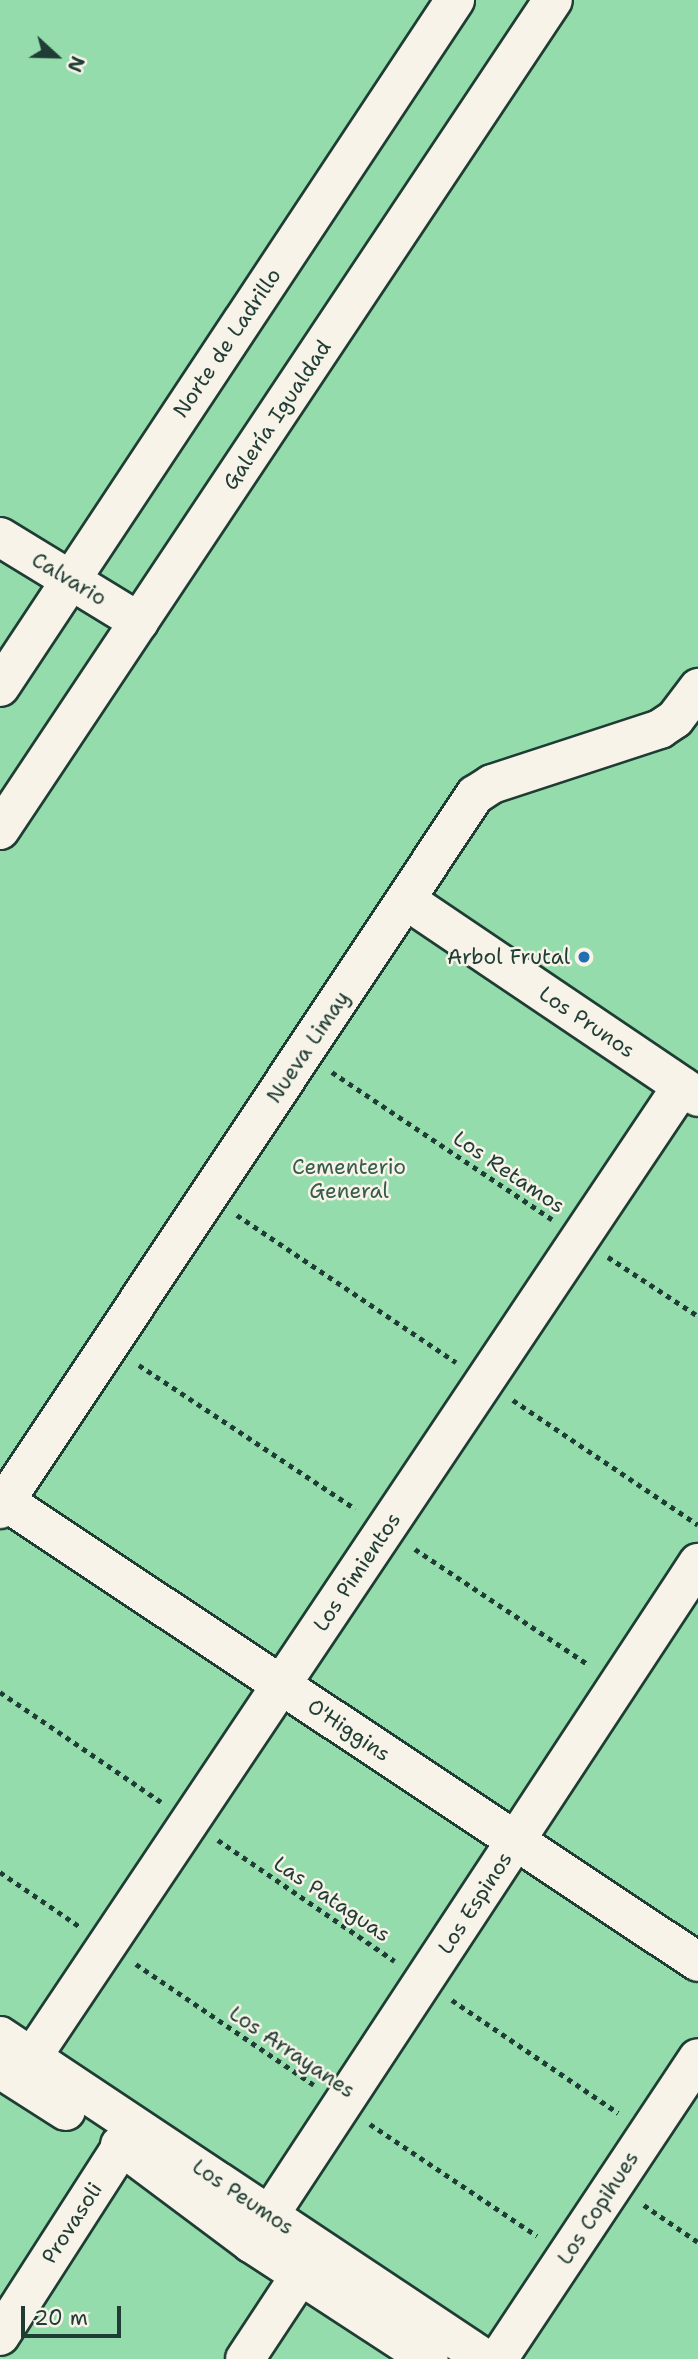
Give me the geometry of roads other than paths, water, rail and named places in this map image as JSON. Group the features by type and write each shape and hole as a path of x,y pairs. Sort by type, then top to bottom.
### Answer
{"street":[{"name":"Norte de Ladrillo","path":"0,687 455,0"},
{"name":"Galería Igualdad","path":"0,830 553,0"},
{"name":"Calvario","path":"0,537 139,622"},
{"name":"Nueva Limay","path":"2,1503 475,795 492,784 660,729 675,719 698,688"},
{"name":"Los Prunos","path":"406,900 690,1091"},
{"name":"Los Pimientos","path":"16,2063 107,1945 581,1238 690,1091"},
{"name":"O'Higgins","path":"2,1503 698,1962"},
{"name":"Los Espinos","path":"260,2229 698,1563"},
{"name":"Los Peumos","path":"0,2036 16,2063 260,2229 485,2359"},
{"name":"Los Copihues","path":"498,2359 698,2058"},
{"path":"16,2063 122,2146 260,2229 301,2274 429,2359"},
{"name":"Provasoli","path":"0,2336 122,2146"},
{"path":"245,2359 301,2274"}],"place":[{"name":"Arbol Frutal","path":"584,957"}],"park label":[{"name":"Cementerio General","path":"349,1179"}]}
